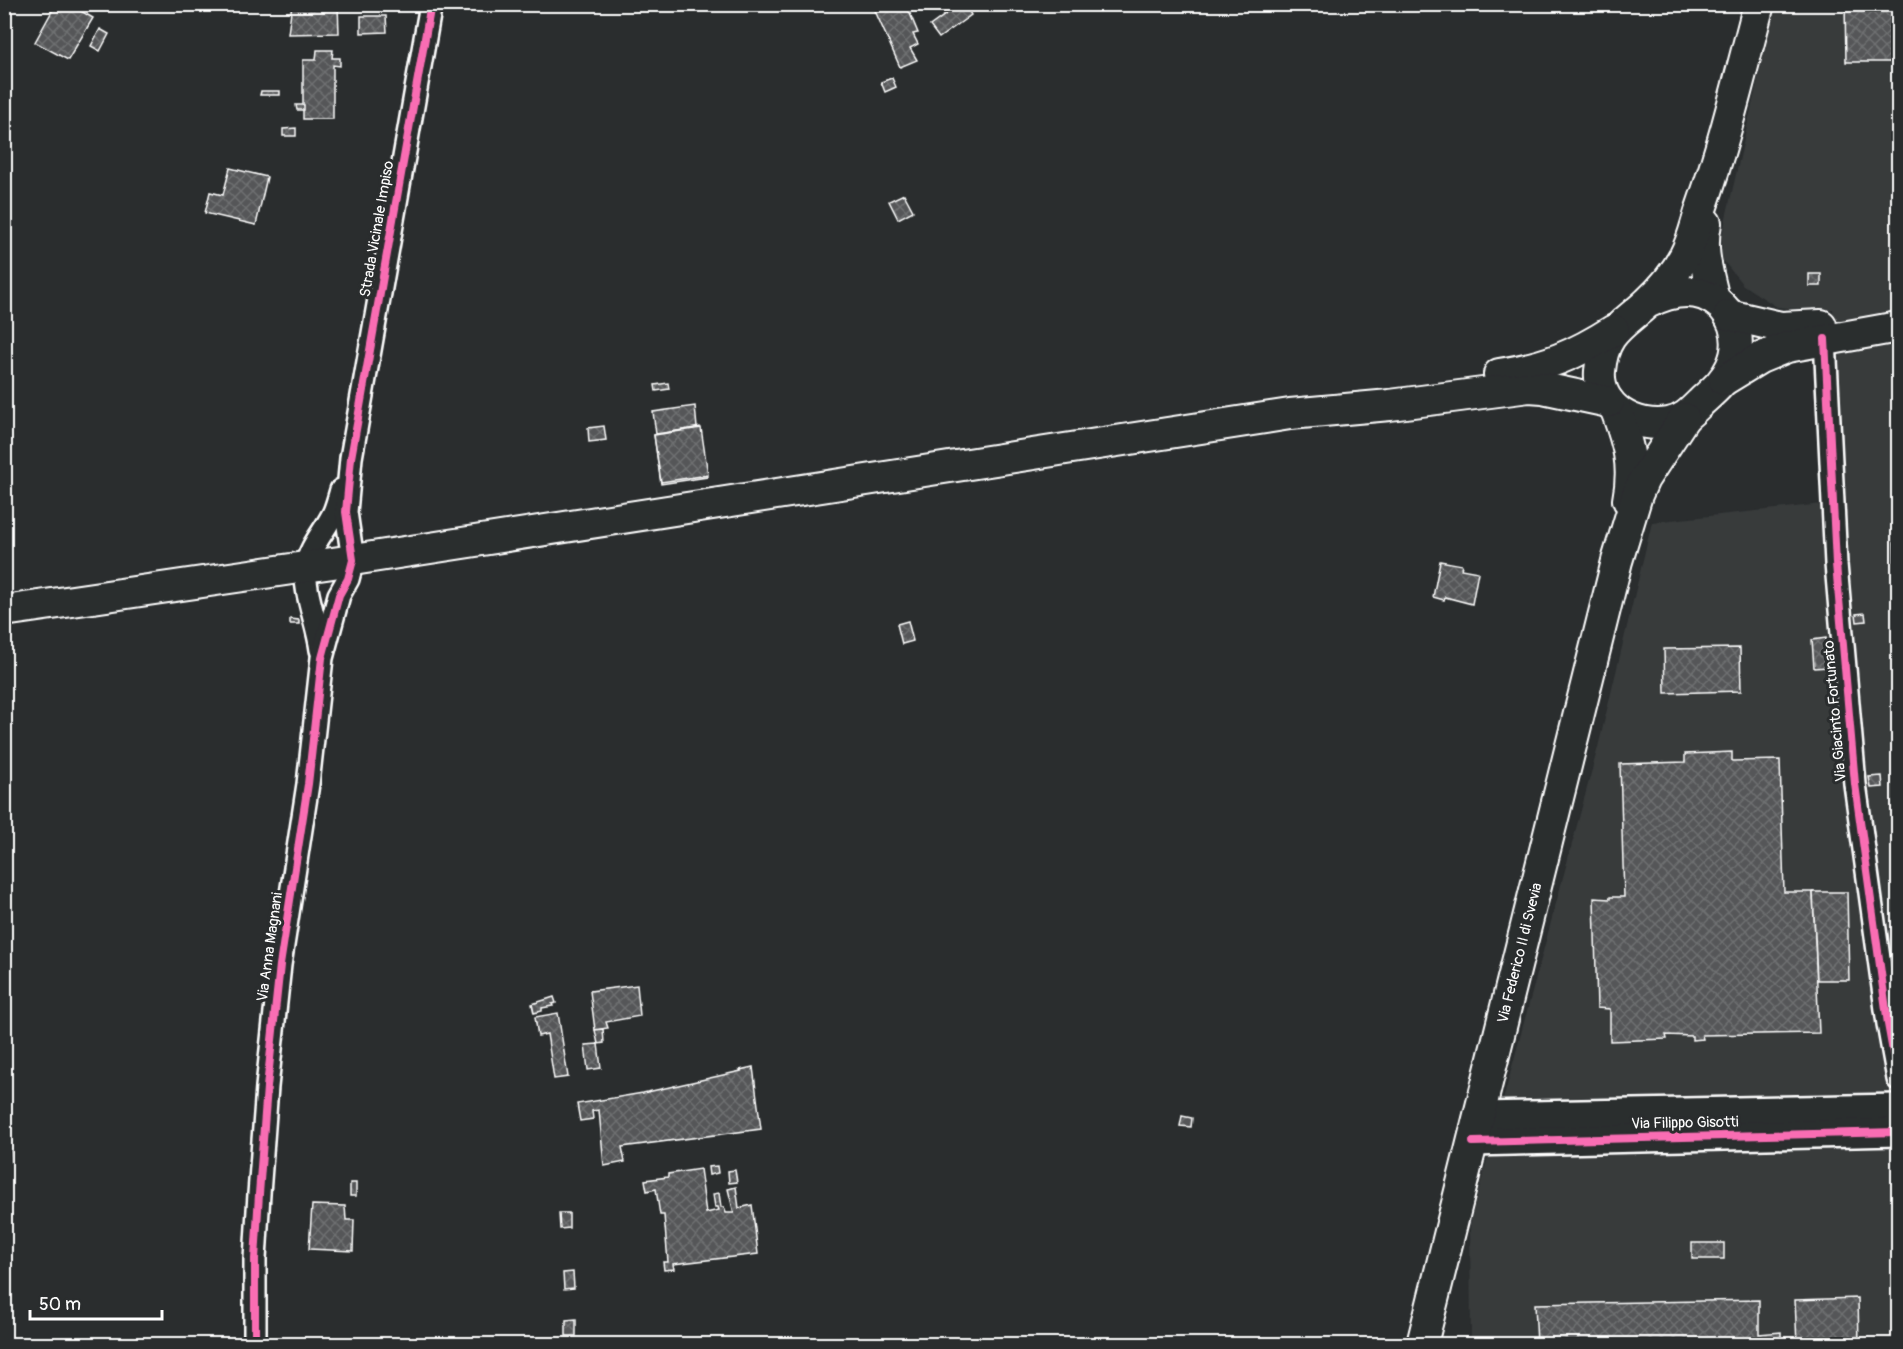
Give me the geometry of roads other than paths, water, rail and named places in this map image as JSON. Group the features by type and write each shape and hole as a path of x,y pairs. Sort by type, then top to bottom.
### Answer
{"main road":[{"path":"1724,380 1731,366 1737,343 1733,322 1721,307 1704,260 1702,241 1715,172 1759,4"},
{"path":"1290,414 1386,390 1535,368 1574,354 1614,330 1647,303 1669,279 1686,255 1715,172"},
{"path":"1647,303 1675,292 1694,293 1721,307 1781,327 1899,314"},
{"path":"1617,561 1641,487 1652,465 1684,418 1724,380 1774,352 1800,344 1899,327"},
{"path":"1614,330 1605,346 1600,382 1630,452 1631,474 1617,561"},
{"path":"4,611 353,560 1290,414 1390,405 1529,387 1612,406 1634,421 1670,423 1684,418"},
{"name":"Via Federico II di Svevia","path":"1422,1344 1617,561"}],"street":[{"name":"Strada Vicinale Impiso","path":"351,458 431,4"},
{"name":"Via Giacinto Fortunato","path":"1825,339 1836,564 1855,783 1888,1024 1899,1079"},
{"path":"351,458 346,512 353,560"},
{"path":"306,566 320,535 334,513 351,458"},
{"name":"Via Anna Magnani","path":"255,1344 255,1259 268,1076 280,965 308,784 322,658 339,595 348,579 353,560"},
{"name":"Via Anna Magnani","path":"306,566 322,658"},
{"name":"Via Filippo Gisotti","path":"1476,1129 1899,1108"},
{"name":"Via Filippo Gisotti","path":"1476,1129 1899,1132"}]}
